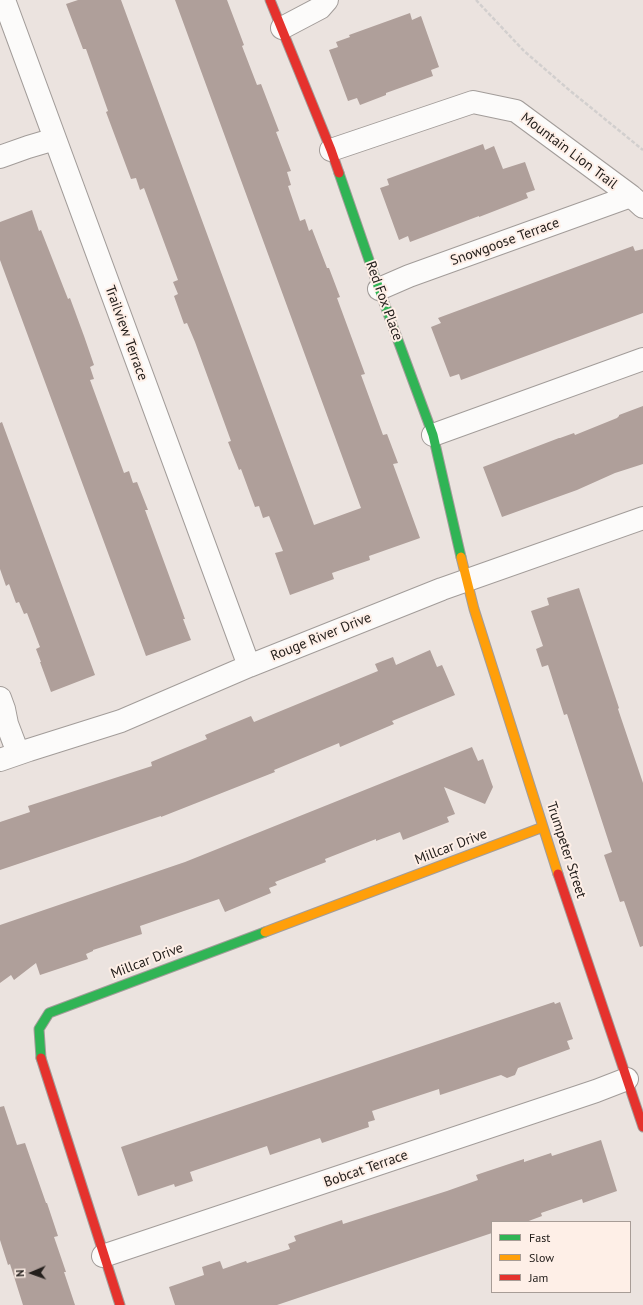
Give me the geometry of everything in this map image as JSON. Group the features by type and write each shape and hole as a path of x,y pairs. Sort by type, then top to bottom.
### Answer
{"street":[{"name":"Trailview Terrace","path":"4,0 250,666"},
{"name":"Red Fox Place","path":"270,0 331,150 379,288 433,435 466,580"},
{"path":"282,28 320,8 327,0"},
{"name":"Mountain Lion Trail","path":"331,150 473,102 516,111 637,202"},
{"path":"0,157 28,147 55,140"},
{"name":"Snowgoose Terrace","path":"379,288 410,276 637,202"},
{"path":"433,435 643,359"},
{"name":"Rouge River Drive","path":"9,756 121,721 250,666 466,580 643,518"},
{"name":"Trumpeter Street","path":"466,580 543,827 643,1127"},
{"path":"0,698 7,724 9,756"},
{"name":"Millcar Drive","path":"120,1305 103,1256 41,1058 39,1029 49,1013 543,827"},
{"name":"Bobcat Terrace","path":"103,1256 596,1092 627,1079"}],"path":[{"path":"476,0 524,51 643,150"}],"building":[{"path":"78,0 121,0 314,525 361,508 175,0 227,0 257,85 261,84 279,131 276,132 291,171 287,172 291,185 288,186 300,221 305,219 309,231 312,229 340,297 337,298 365,374 361,375 383,435 387,434 398,463 393,464 420,538 369,556 370,560 332,573 334,579 290,595 275,553 283,551 269,516 263,518 259,506 255,507 241,469 239,470 228,442 231,441 195,342 187,323 184,324 174,296 178,294 173,282 178,280 144,188 140,190 136,178 131,179 106,112 108,111 86,49 83,49 66,4"},
{"path":"410,13 412,20 421,16 439,67 431,70 433,76 386,93 386,95 360,105 357,98 348,101 329,50 338,47 336,42 350,37 349,35"},
{"path":"483,144 485,150 494,146 503,169 525,162 535,190 526,193 528,198 410,242 408,236 399,240 380,188 389,185 387,179"},
{"path":"32,210 39,231 41,230 68,299 70,298 94,365 90,367 94,379 90,380 124,473 129,471 133,483 137,482 148,510 145,510 185,619 183,619 191,640 146,656 0,260 0,222"},
{"path":"633,246 635,251 643,249 643,313 461,380 459,374 450,377 431,327 441,323 438,318"},
{"path":"643,406 643,464 615,473 577,490 502,517 483,467 559,438 574,433 575,435"},
{"path":"2,422 95,675 51,692 36,649 40,647 27,613 24,614 19,602 16,603 9,584 6,586 0,569 0,423"},
{"path":"579,588 643,783 643,946 640,947 624,901 620,902 604,855 612,852 567,714 564,715 548,665 542,667 536,649 543,646 531,611 549,605 547,598"},
{"path":"430,650 437,667 442,665 455,695 392,721 394,724 340,747 339,743 274,770 275,772 161,817 0,870 0,822 30,812 28,806 152,766 151,762 207,739 205,735 251,716 254,722 378,671 375,664 393,657 396,665"},
{"path":"472,747 478,761 483,759 493,787 485,804 444,787 455,814 447,817 449,822 403,840 400,832 376,841 376,839 325,859 326,862 275,882 277,885 269,888 271,893 225,912 219,899 140,926 142,934 93,950 86,954 88,959 40,975 36,963 14,980 11,975 0,983 0,925 185,862"},
{"path":"554,1002 555,1004 560,1002 573,1039 567,1041 570,1049 518,1068 515,1075 507,1078 501,1075 440,1095 439,1089 372,1111 375,1120 368,1122 369,1127 322,1143 320,1138 270,1155 267,1146 190,1172 193,1181 175,1187 174,1184 138,1196 121,1147"},
{"path":"4,1106 17,1145 25,1143 47,1203 58,1236 54,1237 75,1305 23,1305 10,1264 8,1265 0,1240 0,1107"},
{"path":"601,1140 617,1191 583,1203 582,1199 541,1213 542,1216 529,1221 491,1221 491,1233 277,1305 175,1305 169,1287 204,1275 202,1267 220,1261 223,1269 246,1261 247,1263 290,1249 288,1244 296,1241 294,1236 342,1220 343,1224 447,1191 478,1180 476,1175 524,1159 524,1162 551,1153 552,1156"}],"traffic: fast":[{"path":"339,173 379,289 433,435 461,557"},
{"path":"41,1058 39,1029 49,1013 265,932"}],"traffic: slow":[{"path":"461,557 474,609 558,874"},
{"path":"265,932 543,827"}],"traffic: jam":[{"path":"270,0 339,173"},
{"path":"558,874 643,1127"},
{"path":"41,1058 120,1305"}]}
